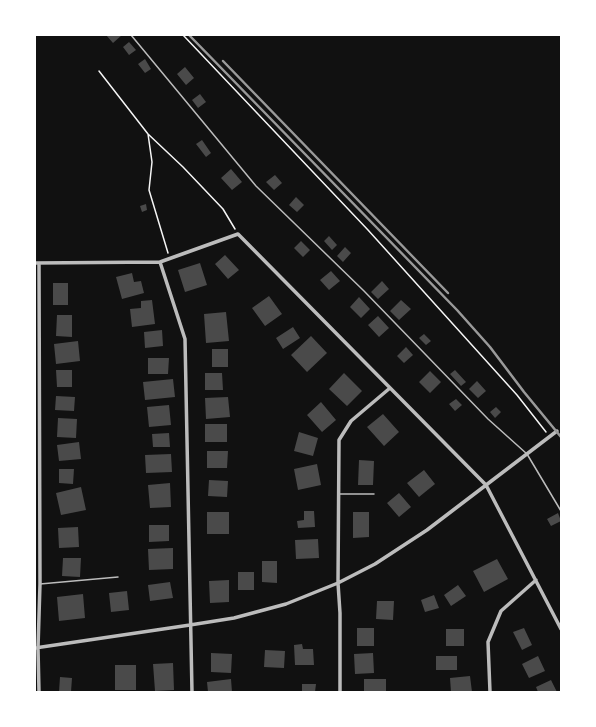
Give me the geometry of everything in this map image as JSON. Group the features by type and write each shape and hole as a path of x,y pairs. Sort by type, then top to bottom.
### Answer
{"street":[{"path":"39,692 36,648 40,584 37,263 160,262 238,234 486,485 561,629"},
{"path":"160,262 185,339 192,692"},
{"path":"340,692 338,440 351,421 390,388"},
{"path":"36,648 234,618 286,604 338,583 375,564 427,530 557,431"},
{"path":"490,692 488,642 501,611 536,580"}],"lane":[{"path":"131,35 256,186 364,291 488,419 527,454 561,511"},
{"path":"339,494 374,494"},
{"path":"40,584 118,577"}],"path":[{"path":"183,35 373,236 517,395 550,437"},
{"path":"99,71 148,134 183,167 223,209 238,234"},
{"path":"148,134 152,162 149,190 170,258"}],"building":[{"path":"106,35 122,35 113,43"},
{"path":"129,42 136,50 129,55 123,47"},
{"path":"145,59 151,69 145,73 138,64"},
{"path":"185,67 194,78 186,85 177,74"},
{"path":"200,94 206,102 198,108 192,100"},
{"path":"202,140 211,153 206,157 196,144"},
{"path":"231,169 242,182 232,190 221,178"},
{"path":"275,175 282,183 274,190 266,182"},
{"path":"296,197 304,205 297,212 289,205"},
{"path":"146,204 147,210 142,212 140,206"},
{"path":"329,236 337,245 332,250 324,241"},
{"path":"301,241 310,250 303,257 294,248"},
{"path":"345,247 351,253 343,262 337,256"},
{"path":"225,255 239,270 228,279 215,264"},
{"path":"200,263 207,285 185,292 178,270"},
{"path":"331,271 340,281 329,290 320,280"},
{"path":"132,273 134,282 141,281 144,293 122,299 116,277"},
{"path":"382,281 389,289 378,299 371,292"},
{"path":"53,283 68,283 68,305 53,305"},
{"path":"269,296 282,314 265,326 252,308"},
{"path":"359,297 370,309 361,318 350,307"},
{"path":"152,300 155,324 132,327 130,309 141,308 141,301"},
{"path":"401,300 411,309 399,320 390,311"},
{"path":"226,312 229,341 206,343 204,314"},
{"path":"57,315 72,315 72,337 56,336"},
{"path":"378,316 389,328 379,337 368,325"},
{"path":"293,327 300,338 283,349 276,338"},
{"path":"162,330 163,346 145,348 144,332"},
{"path":"424,334 431,341 426,345 419,338"},
{"path":"311,336 327,353 307,372 291,355"},
{"path":"78,341 80,361 56,364 54,344"},
{"path":"406,347 413,355 404,363 397,356"},
{"path":"212,349 228,349 228,367 212,367"},
{"path":"148,358 169,358 168,374 148,374"},
{"path":"56,370 72,370 72,387 57,387"},
{"path":"455,370 466,382 461,386 450,374"},
{"path":"430,371 441,382 430,393 419,382"},
{"path":"205,373 222,373 223,390 205,390"},
{"path":"344,373 362,391 347,406 329,389"},
{"path":"173,379 175,397 145,400 143,382"},
{"path":"477,381 486,391 478,398 469,389"},
{"path":"56,396 75,397 74,411 55,410"},
{"path":"228,397 230,417 206,419 205,398"},
{"path":"456,399 462,405 455,411 449,404"},
{"path":"321,402 336,420 322,432 307,415"},
{"path":"169,405 171,425 149,427 147,407"},
{"path":"496,407 501,412 495,418 490,412"},
{"path":"383,414 399,432 384,446 367,427"},
{"path":"58,418 77,419 76,438 57,437"},
{"path":"205,424 227,424 227,442 205,442"},
{"path":"299,432 318,438 313,456 294,451"},
{"path":"169,433 170,447 153,447 152,434"},
{"path":"79,442 81,459 59,461 57,445"},
{"path":"207,451 228,451 227,468 207,468"},
{"path":"171,454 172,472 146,473 145,455"},
{"path":"359,460 374,461 373,485 358,485"},
{"path":"317,464 321,485 298,490 294,469"},
{"path":"59,469 74,469 73,484 59,483"},
{"path":"424,470 435,484 419,497 407,483"},
{"path":"209,480 228,481 227,497 208,496"},
{"path":"170,483 171,507 150,508 148,485"},
{"path":"81,487 86,510 61,515 56,493"},
{"path":"399,493 411,507 399,517 387,503"},
{"path":"304,511 314,511 315,527 298,528 297,521 304,520"},
{"path":"207,512 229,512 229,534 207,534"},
{"path":"353,512 369,512 369,537 353,538"},
{"path":"558,513 561,521 551,526 547,519"},
{"path":"149,525 169,525 169,541 149,542"},
{"path":"78,527 79,547 59,548 58,528"},
{"path":"318,539 319,558 296,559 295,540"},
{"path":"173,548 173,569 149,570 148,549"},
{"path":"63,558 81,558 80,577 62,576"},
{"path":"497,559 508,579 484,592 473,571"},
{"path":"262,561 277,561 277,583 262,582"},
{"path":"238,572 254,572 254,590 238,590"},
{"path":"229,580 229,602 210,603 209,581"},
{"path":"170,582 173,598 150,601 148,585"},
{"path":"458,585 466,596 451,606 444,595"},
{"path":"127,591 129,610 111,612 109,593"},
{"path":"83,594 85,618 59,621 57,597"},
{"path":"434,595 439,608 425,612 421,600"},
{"path":"377,601 394,601 393,620 376,619"},
{"path":"357,628 374,628 374,646 357,646"},
{"path":"524,628 532,645 522,650 513,632"},
{"path":"446,629 464,629 464,646 446,646"},
{"path":"302,644 303,649 313,649 314,665 295,665 294,645"},
{"path":"265,650 285,651 284,668 264,667"},
{"path":"211,653 232,654 231,673 211,672"},
{"path":"373,653 374,673 355,674 354,654"},
{"path":"436,656 457,656 457,670 436,670"},
{"path":"538,656 545,671 529,678 522,664"},
{"path":"173,663 174,690 155,691 153,664"},
{"path":"115,665 136,665 136,690 115,690"},
{"path":"470,676 472,692 451,692 450,678"},
{"path":"60,677 72,678 71,692 59,692"},
{"path":"231,679 232,692 208,692 207,682"},
{"path":"364,679 386,679 386,692 364,692"},
{"path":"551,680 557,692 538,692 536,687"},
{"path":"302,684 316,684 315,692 302,692"}],"railway":[{"path":"189,35 457,310 490,347 561,437"},
{"path":"223,61 448,293"}]}
